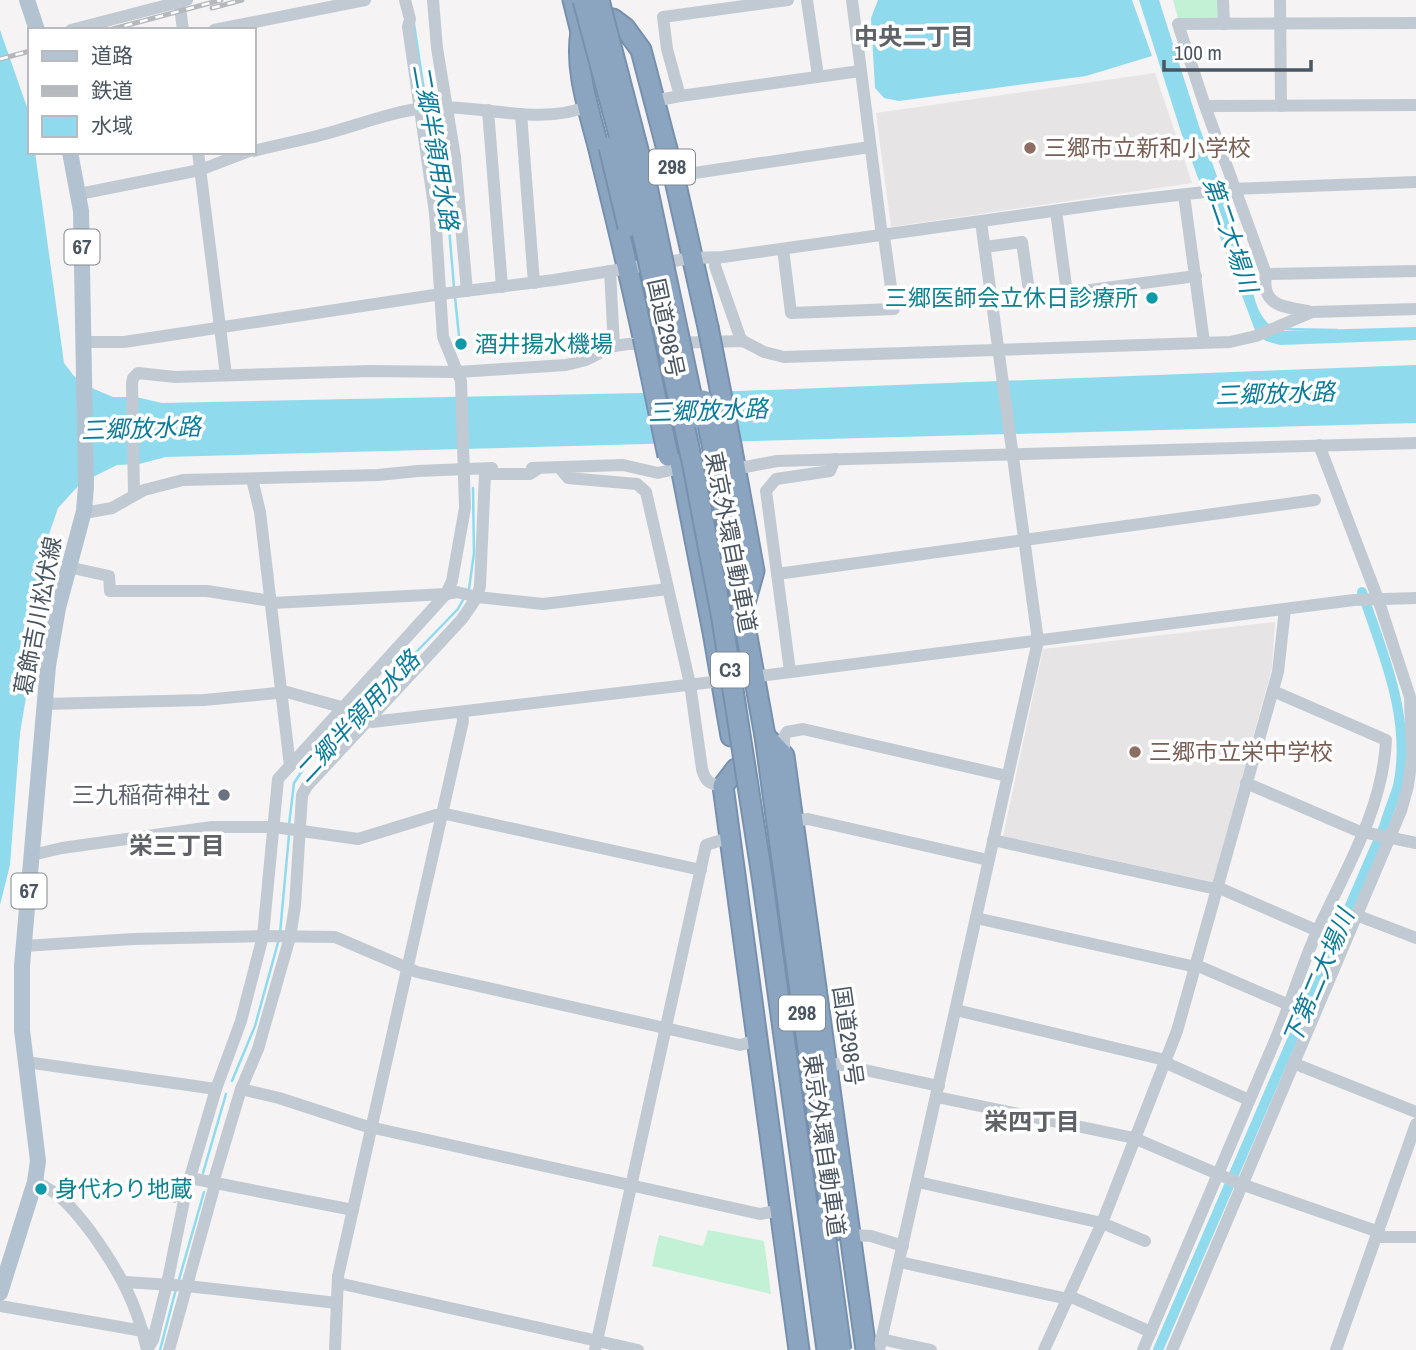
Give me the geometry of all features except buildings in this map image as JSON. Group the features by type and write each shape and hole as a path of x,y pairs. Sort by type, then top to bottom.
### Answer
{"highway":[{"name":"国道298号","path":"573,0 590,65 674,466 691,586 699,612 713,632 736,769 818,1350"},
{"name":"東京外環自動車道","path":"583,0 630,176 693,467 722,619 762,876 827,1350"},
{"name":"東京外環自動車道","path":"599,0 642,164 673,303 735,624 841,1350"},
{"name":"国道298号","path":"610,10 653,169 754,571 743,611 765,736 849,1350"},
{"name":"国道298号","path":"610,10 641,50 656,103 708,327 727,462"},
{"name":"国道298号","path":"581,32 579,55 619,269 643,337 674,466"},
{"path":"765,736 784,756"},
{"name":"国道298号","path":"784,756 850,1236 875,1346"},
{"path":"723,786 736,769"},
{"name":"298","path":"723,786 799,1350"}],"main road":[{"path":"27,0 36,28"},
{"name":"葛飾吉川松伏線","path":"0,1293 35,1182 38,1149 21,1013 24,946 44,704 53,636 84,511 86,486 79,194 70,154"}],"street":[{"path":"224,28 365,0"},
{"path":"35,1182 69,1203 114,1264 125,1282 147,1350 153,1340 167,1284 186,1191 244,1009 262,936 278,779 347,708 446,594 452,581 463,526 460,376 443,337 435,214 408,27 410,19 405,0"},
{"path":"433,0 436,41 459,194 465,291"},
{"path":"680,96 667,49 663,17 788,0"},
{"path":"807,0 818,76"},
{"path":"783,249 791,313 894,309 852,0"},
{"path":"1223,0 1224,24"},
{"path":"1280,0 1281,106"},
{"path":"79,28 182,1 183,28"},
{"path":"1416,23 1178,24 1233,189 1266,274 1270,299 1276,306 1312,312 1416,309"},
{"path":"656,103 680,96 860,71"},
{"path":"1207,106 1416,105"},
{"path":"256,150 421,109 447,107 532,115 573,111 589,106"},
{"path":"488,110 502,287"},
{"path":"521,114 534,283"},
{"path":"674,176 870,147"},
{"path":"198,154 226,375"},
{"path":"79,194 200,170 242,154"},
{"path":"83,342 124,342 692,258 715,258 1233,189 1416,182"},
{"path":"1184,195 1205,342"},
{"path":"1056,211 1068,293"},
{"path":"931,1350 875,1346 900,1262 1038,640 981,222"},
{"path":"985,247 1022,242 1030,298 1196,276"},
{"path":"715,258 723,290 743,341"},
{"path":"614,346 619,269"},
{"path":"1266,274 1416,271"},
{"path":"134,494 133,378 138,373 175,377 370,371 460,376 574,365 614,346 628,344 743,341 764,352 784,357 1000,355 1205,342 1231,336 1256,336 1312,312"},
{"path":"727,462 1012,449 1416,443"},
{"path":"1177,1348 1241,1184 1401,811 1408,786 1412,756 1413,696 1320,445"},
{"path":"790,671 766,491 776,479 830,471 835,459"},
{"path":"84,511 112,508 134,494 171,481 378,475 463,464 539,468 623,465 658,473 674,466"},
{"path":"169,1350 240,1090 258,1049 290,937 302,796 307,786 462,619 477,597 480,586 485,474 530,474 539,468"},
{"path":"560,468 568,478 637,484 646,492 690,684 704,778 714,785 723,786"},
{"path":"252,479 260,512 272,602 290,766"},
{"path":"777,574 1315,500"},
{"path":"68,567 110,576 110,591 207,591 272,602 457,592 477,597 553,604 668,589"},
{"path":"44,704 204,700 287,691 347,708 366,721 462,713 1354,600 1416,598"},
{"path":"1044,1350 1102,1223 1177,1031 1278,672 1285,609"},
{"path":"1143,1350 1318,931 1364,832 1375,803 1385,757 1385,740 1273,691"},
{"path":"335,1350 338,1283 463,721 462,713"},
{"path":"784,756 784,737 787,732 803,729 1007,776"},
{"path":"1246,783 1364,832 1416,843"},
{"path":"32,855 121,839 212,827 274,827 358,839 442,814 701,870"},
{"path":"793,821 808,819 988,860"},
{"path":"596,1345 706,845 731,837"},
{"path":"993,840 1216,888 1318,931"},
{"path":"1356,915 1416,939"},
{"path":"976,918 1196,966 1289,1005"},
{"path":"24,946 133,939 335,937 407,969 740,1045 759,1040"},
{"path":"956,1010 1164,1061 1249,1100"},
{"path":"26,1062 240,1090 279,1098 372,1127 760,1214 781,1209"},
{"path":"1293,1063 1416,1112"},
{"path":"828,1066 837,1064 1135,1138 1241,1184 1378,1235 1416,1237"},
{"path":"1336,1350 1416,1124"},
{"path":"190,1178 353,1210"},
{"path":"918,1182 1102,1223 1145,1241"},
{"path":"173,1197 186,1191"},
{"path":"850,1236 871,1236 903,1246"},
{"path":"900,1262 1068,1297 1151,1332"},
{"path":"125,1282 167,1284 337,1303"},
{"path":"338,1283 596,1345 638,1350"},
{"path":"0,1306 143,1331"}],"shaded area":[{"name":"三郷市立新和小学校","path":"1155,73 1192,183 891,227 876,113"},
{"name":"三郷市立栄中学校","path":"1275,622 1272,668 1213,882 1003,836 1043,649"}],"green space":[{"path":"1173,0 1218,0 1218,18 1178,18"},
{"path":"708,1230 764,1241 771,1294 652,1266 659,1235 703,1246"}],"water":[{"path":"878,0 1132,0 1152,56 1086,76 899,101 884,98 875,88 871,18"},
{"name":"第二大場川","path":"1139,0 1159,0 1199,126 1239,238 1238,245 1248,283 1252,286 1257,307 1264,319 1281,331 1416,327 1416,340 1280,345 1266,341 1256,333 1182,135"},
{"name":"三郷放水路","path":"0,30 28,110 28,154 35,154 64,363 74,376 113,397 136,397 162,403 740,391 1416,365 1416,423 166,457 139,464 117,465 81,483 58,508 47,540 35,644 20,733 10,865 0,905"}],"waterway":[{"name":"二郷半領用水路","path":"414,24 426,104"},
{"name":"二郷半領用水路","path":"427,111 445,180 454,287"},
{"name":"二郷半領用水路","path":"455,297 459,336"},
{"path":"1284,329 1337,330"},
{"name":"二郷半領用水路","path":"469,589 474,553 473,488"},
{"name":"下第二大場川","path":"1158,1350 1384,827 1398,786 1401,761 1398,712 1386,663 1362,592"},
{"name":"二郷半領用水路","path":"359,711 458,609 464,598"},
{"name":"二郷半領用水路","path":"289,825 294,783 304,768 352,718"},
{"name":"二郷半領用水路","path":"280,933 289,835"},
{"name":"二郷半領用水路","path":"232,1081 255,1026 279,939"},
{"name":"二郷半領用水路","path":"203,1173 226,1094"},
{"name":"二郷半領用水路","path":"178,1283 204,1192"},
{"name":"二郷半領用水路","path":"160,1350 176,1289"}],"railway":[{"path":"116,28 221,0"},
{"path":"212,8 242,0"},
{"path":"0,59 28,52"}],"place":[{"name":"三郷市立新和小学校","path":"1030,148"},
{"name":"三郷医師会立休日診療所","path":"1152,298"},
{"name":"酒井揚水機場","path":"461,344"},
{"name":"三郷市立栄中学校","path":"1135,752"},
{"name":"三九稲荷神社","path":"224,795"},
{"name":"身代わり地蔵","path":"41,1189"}],"district":[{"name":"中央二丁目","path":"914,37"},
{"name":"栄三丁目","path":"177,846"},
{"name":"栄四丁目","path":"1032,1122"}]}
